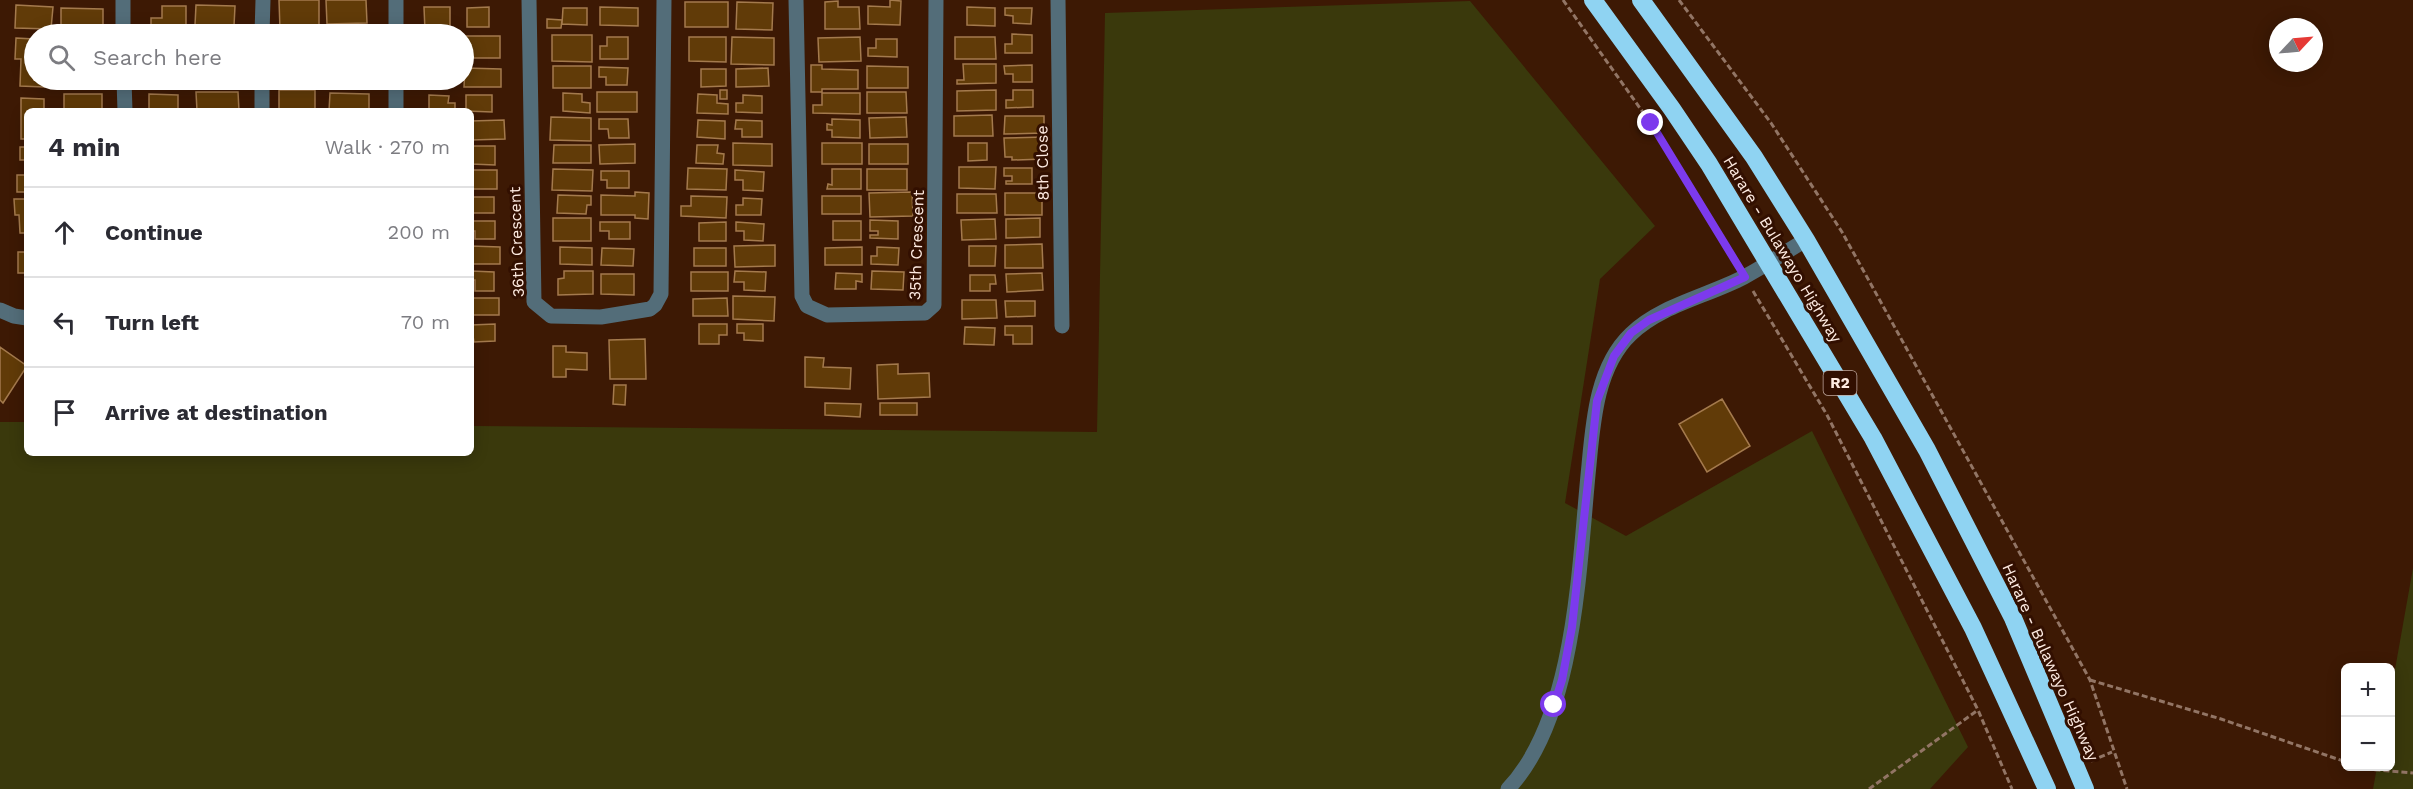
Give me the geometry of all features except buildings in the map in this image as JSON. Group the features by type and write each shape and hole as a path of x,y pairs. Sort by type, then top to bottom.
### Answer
{"highway":[{"name":"Harare - Bulawayo Highway","path":"1593,0 1672,109 1769,261 1873,438 1928,540 2005,695 2047,789"},
{"name":"Harare - Bulawayo Highway","path":"1641,0 1754,157 1806,240 1921,440 1972,535 2031,658 2085,789"}],"street":[{"path":"123,0 123,24"},
{"path":"262,24 263,0"},
{"path":"396,0 396,24"},
{"name":"36th Crescent","path":"529,0 534,302 551,316 601,317 650,309 661,294 664,0"},
{"name":"35th Crescent","path":"796,0 802,296 807,306 826,315 838,316 925,313 934,304 936,0"},
{"name":"8th Close","path":"1058,0 1062,326"},
{"path":"124,90 125,108"},
{"path":"262,90 262,108"},
{"path":"396,90 396,108"},
{"path":"1508,789 1518,778 1544,732 1562,680 1572,627 1596,411 1614,356 1631,333 1649,320 1745,277 1806,240"},
{"path":"0,310 24,318"}],"path":[{"path":"1563,0 1651,123 1827,415 1978,710 2012,789"},
{"path":"1679,0 1771,123 1842,232 2090,680 2127,789"},
{"path":"2090,680 2221,719 2341,760"},
{"path":"1869,789 1978,710"},
{"path":"2382,771 2413,773"}],"shaded area":[{"path":"1470,1 1655,226 1600,279 1565,503 1626,536 1812,431 1968,747 1930,789 0,789 0,422 24,422 24,456 474,456 474,426 1097,432 1105,13"},
{"path":"2413,568 2413,789 2373,789 2376,771 2395,771 2395,669"}],"route":[{"path":"1554,705 1562,680 1572,627 1597,401 1608,369 1614,356 1631,333 1649,320 1745,277 1651,123"}]}
